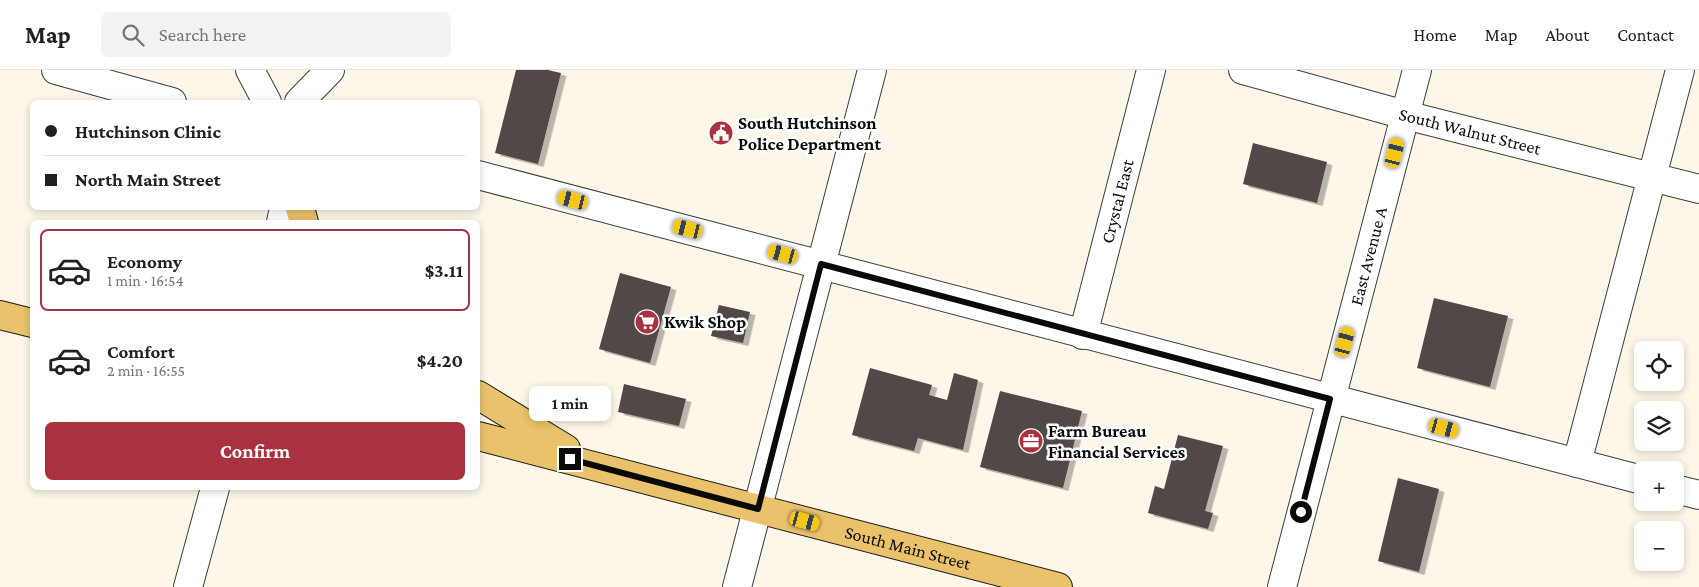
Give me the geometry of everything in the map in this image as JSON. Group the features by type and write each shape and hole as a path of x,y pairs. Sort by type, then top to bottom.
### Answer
{"main road":[{"path":"0,315 30,322"},
{"path":"480,396 588,463"},
{"name":"South Main Street","path":"480,436 588,463 1058,587"}],"street":[{"path":"56,70 165,100"},
{"path":"250,70 267,100"},
{"path":"300,100 330,70"},
{"path":"737,587 872,70"},
{"name":"Crystal East","path":"1083,335 1151,70"},
{"name":"South Walnut Street","path":"1243,70 1405,115 1699,189"},
{"name":"East Avenue A","path":"1282,587 1417,70"},
{"path":"1576,463 1680,70"},
{"path":"480,176 1634,478"},
{"path":"188,587 214,490"},
{"path":"1684,491 1699,495"}],"building":[{"path":"516,70 548,70 561,73 538,164 495,153"},
{"path":"1253,143 1327,162 1317,203 1243,184"},
{"path":"620,273 671,287 650,363 599,349"},
{"path":"1434,298 1508,316 1490,387 1417,368"},
{"path":"719,305 750,312 743,343 711,336"},
{"path":"870,368 932,385 929,395 947,400 954,373 978,380 963,450 918,438 914,451 852,435"},
{"path":"624,384 686,399 679,426 618,412"},
{"path":"1000,391 1082,411 1063,488 980,467"},
{"path":"1178,435 1223,446 1205,511 1213,513 1208,529 1148,513 1155,486 1164,489"},
{"path":"1398,478 1439,489 1419,572 1378,561"}],"place":[{"name":"South Hutchinson Police Department","path":"721,133"},
{"name":"Kwik Shop","path":"647,322"},
{"name":"Farm Bureau Financial Services","path":"1031,441"}],"route":[{"path":"570,459 758,509 821,264 1330,399 1301,512"}]}
